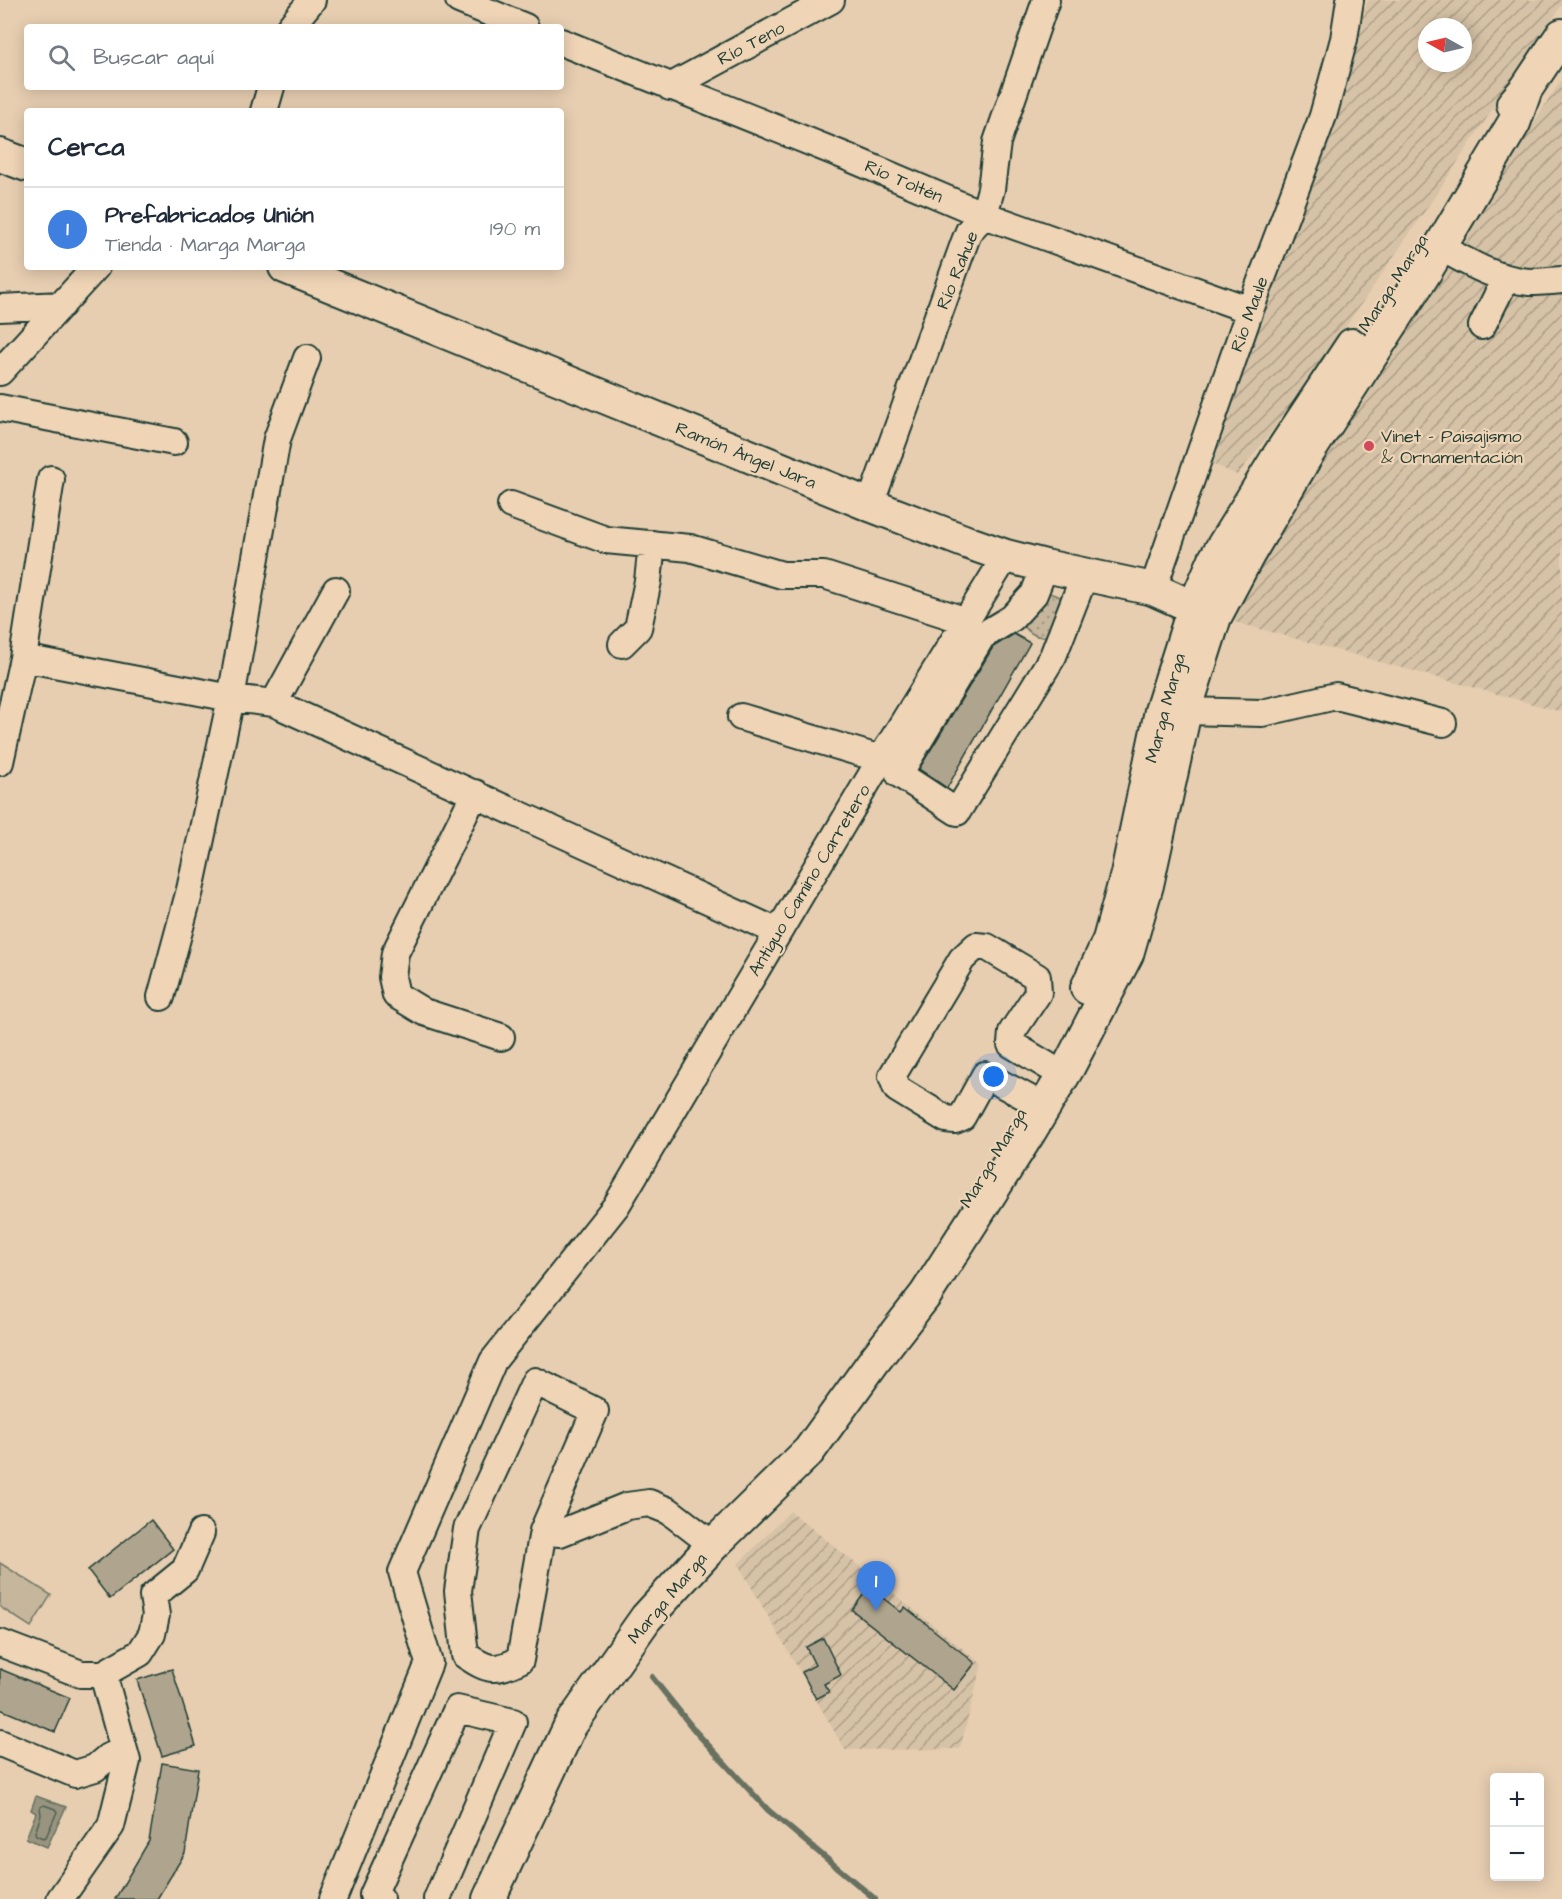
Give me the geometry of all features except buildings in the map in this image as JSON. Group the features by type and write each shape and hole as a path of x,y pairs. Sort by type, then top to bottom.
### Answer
{"main road":[{"name":"Marga Marga","path":"489,1899 570,1726 646,1618 713,1545 809,1451 926,1294 1069,1066 1127,954 1147,885 1215,559 1279,454 1500,120 1526,89 1562,35"},
{"name":"Marga Marga","path":"874,1361 912,1292 1048,1066 1071,1023 1109,940 1127,874 1161,711 1204,612 1248,555 1308,453 1440,247 1514,123 1526,89"},
{"path":"0,155 24,164"},
{"name":"Ramón Ángel Jara","path":"292,270 870,505 1006,556 1153,589 1204,612"}],"street":[{"path":"292,24 312,0"},
{"path":"459,0 518,24"},
{"name":"Río Teno","path":"670,87 831,0"},
{"name":"Río Rahue","path":"870,505 965,241 969,231 984,215 997,142 1046,0"},
{"name":"Río Maule","path":"1153,589 1251,310 1323,116 1344,39 1350,0"},
{"name":"Río Toltén","path":"564,43 984,215 1251,310"},
{"path":"265,108 270,90"},
{"path":"1440,247 1480,269 1506,278 1530,282 1562,280"},
{"path":"0,372 93,270"},
{"path":"1482,326 1506,278"},
{"path":"0,308 62,305"},
{"path":"161,997 190,890 231,698 277,439 307,358"},
{"path":"0,408 174,442"},
{"path":"0,762 23,658 51,479"},
{"path":"511,505 606,540 690,548 782,574 824,575 967,621"},
{"path":"622,644 638,628 648,581 652,544"},
{"name":"Antiguo Camino Carretero","path":"333,1899 429,1663 402,1572 493,1361 616,1206 881,759 1006,556"},
{"path":"1045,566 1034,594 1012,618 982,636 899,774 957,812 1053,656 1085,574"},
{"path":"274,703 336,590"},
{"path":"23,658 231,698 274,703 778,932"},
{"path":"1185,711 1262,713 1336,696 1443,723"},
{"path":"741,717 881,759"},
{"path":"475,793 395,953 392,977 396,995 424,1012 501,1037"},
{"path":"1028,1098 986,1075 962,1117 955,1120 946,1119 897,1089 892,1076 962,959 976,946 987,947 1037,977 1038,993 1012,1032 1011,1044 1048,1066"},
{"path":"535,1381 595,1411 543,1531 520,1660 503,1668 485,1668 465,1655 458,1592 467,1529 535,1381"},
{"path":"543,1531 560,1533 627,1506 649,1503 669,1511 713,1545"},
{"path":"0,1643 81,1674 103,1674 140,1653 152,1634 156,1616 153,1596 185,1570 201,1533"},
{"path":"60,1899 111,1826 127,1761 103,1674"},
{"path":"381,1899 373,1895 457,1709 513,1722 437,1899"},
{"path":"0,1743 75,1774 95,1768 108,1757 124,1751"},
{"path":"95,1768 122,1779"}],"shaded area":[{"path":"1368,0 1562,0 1562,5 1427,208 1285,415 1237,475 1209,462"},
{"path":"1562,79 1562,712 1231,621 1346,407 1465,239 1483,201"},
{"path":"1041,590 1066,599 1048,635 1044,636 1032,633 1019,621"},
{"path":"790,1511 982,1664 960,1749 845,1750 738,1564"},
{"path":"0,1563 51,1595 31,1627 0,1607"}],"water":[{"path":"36,1796 66,1807 47,1847 26,1838 36,1813 31,1810"}],"waterway":[{"path":"652,1677 696,1732 768,1810 875,1899"}],"place":[{"name":"Vinet - Paisajismo & Ornamentación","path":"1369,446"},
{"name":"Prefabricados Unión","path":"876,1611"}]}
